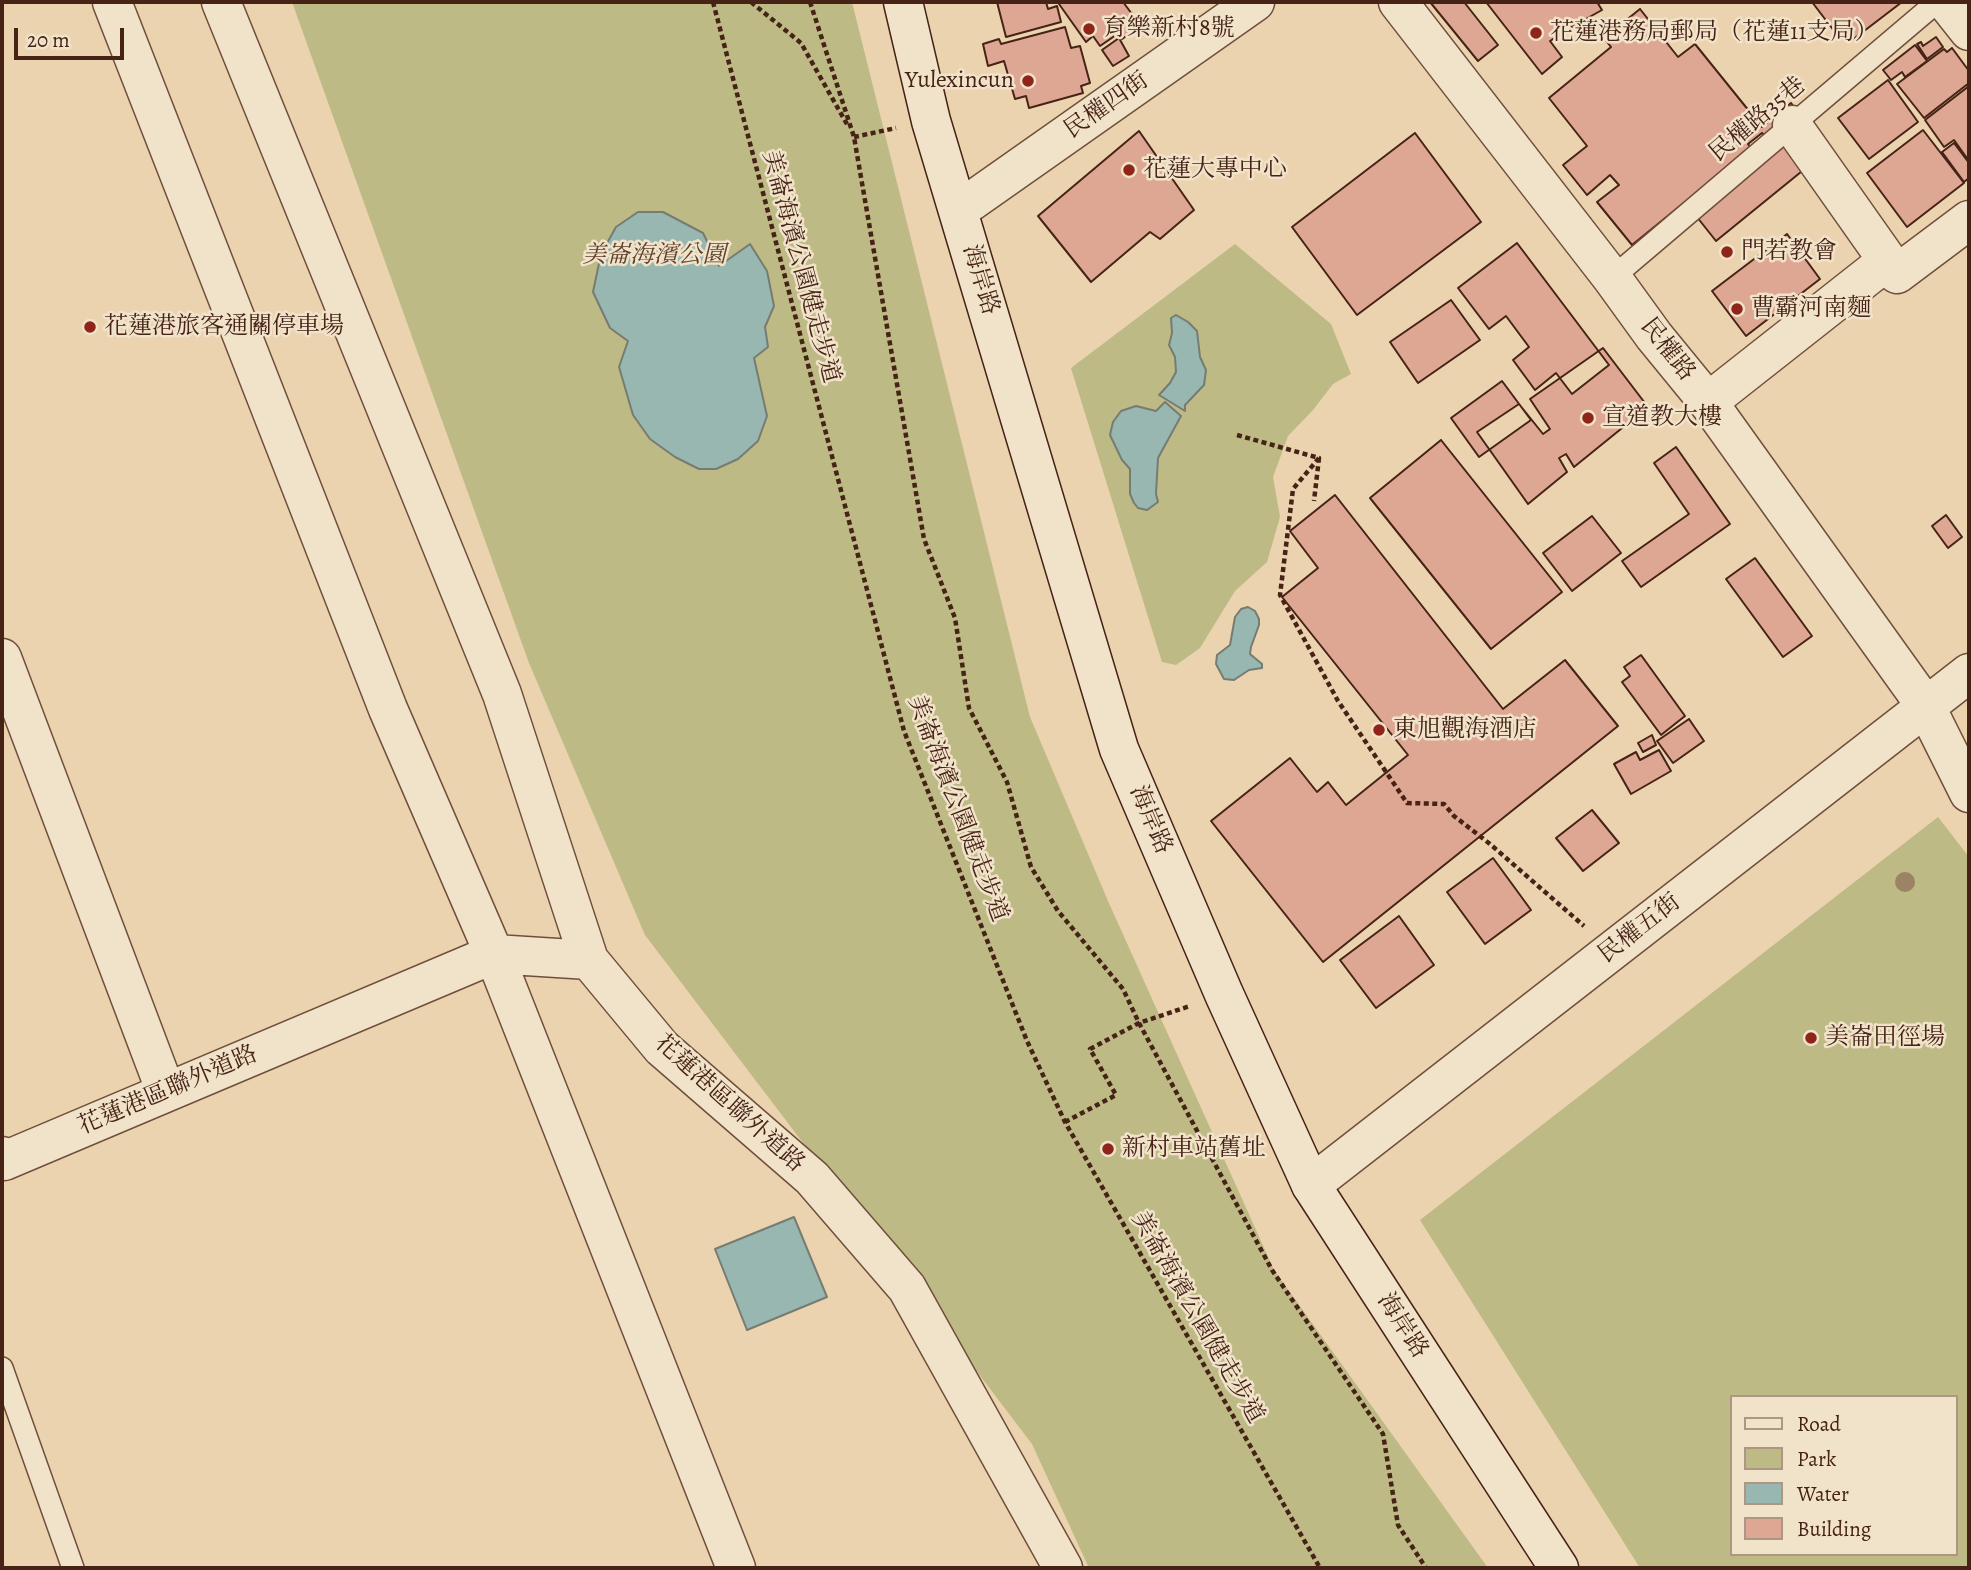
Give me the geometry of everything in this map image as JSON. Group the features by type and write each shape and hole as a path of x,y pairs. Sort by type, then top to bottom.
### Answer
{"street":[{"path":"221,2 502,694 589,960"},
{"name":"海岸路","path":"903,2 931,121 1119,749 1224,994 1311,1185 1559,1568"},
{"name":"民權四街","path":"959,210 1255,2"},
{"name":"民權路","path":"1398,2 1654,336 1708,402 1925,705 1969,793"},
{"path":"1946,2 1969,31"},
{"path":"115,8 388,709 494,954 736,1568"},
{"path":"1792,125 1897,274 1969,220"},
{"path":"1708,402 1887,261"},
{"path":"2,658 166,1092"},
{"name":"民權五街","path":"1311,1185 1969,673"},
{"name":"民權路","path":"1925,705 1969,732"},
{"name":"花蓮港區聯外道路","path":"2,1161 494,954 589,960 662,1048 812,1178 907,1288 1063,1568"}],"lane":[{"name":"民權路35巷","path":"1612,278 1937,2"},
{"path":"2,1368 74,1568"}],"path":[{"name":"美崙海濱公園健走步道","path":"713,2 904,731 1027,1041 1065,1122 1320,1568"},
{"path":"751,2 801,43 854,137"},
{"path":"810,2 854,137 923,539 954,618 969,708 1007,782 1031,867 1058,911 1123,989 1272,1270 1383,1434 1398,1525 1426,1568"},
{"path":"854,137 931,121"},
{"path":"1237,435 1319,458"},
{"path":"1314,501 1319,458"},
{"path":"1319,458 1293,489 1280,595 1338,701 1406,803 1444,804 1454,816 1612,951"},
{"path":"1065,1122 1116,1096 1090,1049 1139,1023 1224,994"}],"green space":[{"name":"美崙海濱公園","path":"292,2 852,2 1030,717 1108,901 1274,1270 1488,1568 1089,1568 1032,1444 645,935 529,663"},
{"path":"1235,244 1331,324 1351,374 1333,384 1288,436 1273,477 1280,517 1267,562 1235,591 1200,648 1176,665 1162,662 1071,368"},
{"name":"美崙田徑場","path":"1938,817 1969,857 1969,1568 1640,1568 1420,1220"}],"water":[{"path":"638,212 663,212 703,233 719,266 750,244 767,271 774,306 765,327 768,347 754,358 767,416 758,441 738,459 716,469 699,469 675,457 650,439 633,415 619,367 628,341 610,328 593,292 601,254 616,227"},
{"path":"1176,315 1197,331 1200,357 1206,370 1204,385 1185,405 1185,411 1159,395 1176,372 1175,357 1169,345 1172,333 1171,318"},
{"path":"1165,402 1181,416 1158,458 1158,502 1147,510 1138,508 1134,503 1130,494 1130,469 1122,460 1110,435 1113,422 1121,411 1136,406 1156,411"},
{"path":"1248,607 1255,611 1259,619 1250,654 1262,664 1262,668 1249,670 1234,680 1224,679 1216,664 1217,655 1230,645 1235,617 1241,609"},
{"path":"794,1217 827,1297 747,1330 715,1249"}],"building":[{"path":"997,2 1046,2 1048,9 1057,6 1061,22 1006,37"},
{"path":"1123,2 1141,26 1122,39 1119,33 1100,46 1093,36 1086,42 1059,4"},
{"path":"1430,2 1464,2 1498,45 1478,61"},
{"name":"花蓮港務局郵局（花蓮11支局）","path":"1486,2 1597,2 1602,10 1550,41 1562,57 1542,74"},
{"path":"1812,2 1902,2 1851,41 1844,32 1838,36"},
{"path":"1640,9 1678,57 1695,44 1762,127 1791,103 1828,150 1716,241 1685,202 1632,245 1597,202 1619,185 1610,175 1587,195 1563,165 1587,146 1549,98 1611,47 1604,38","holes":["1762,133 1776,149 1761,161 1748,144"]},
{"path":"1065,27 1071,48 1080,46 1090,83 1081,86 1083,93 1029,108 1026,96 1015,99 1004,61 988,66 983,44 999,39 1001,44"},
{"path":"1936,37 1943,47 1927,59 1917,44 1921,42 1923,46"},
{"path":"1119,38 1129,56 1113,66 1102,50"},
{"path":"1915,45 1927,61 1905,77 1902,72 1891,80 1883,70"},
{"path":"1952,48 1969,71 1969,83 1924,118 1897,84 1944,49 1947,52"},
{"path":"1888,80 1918,122 1869,159 1838,118"},
{"path":"1969,86 1969,161 1954,140 1944,147 1925,120"},
{"path":"1923,130 1964,183 1907,227 1867,173"},
{"name":"花蓮大專中心","path":"1139,131 1194,210 1160,239 1150,232 1091,282 1038,216"},
{"path":"1415,133 1481,222 1357,315 1292,227"},
{"path":"1954,143 1969,163 1969,178 1964,182 1942,152"},
{"path":"1787,234 1820,279 1746,336 1712,291"},
{"path":"1517,243 1609,365 1572,394 1556,373 1535,390 1513,360 1529,347 1506,316 1489,329 1458,288"},
{"path":"1451,300 1480,340 1418,383 1390,342"},
{"name":"宣道教大樓","path":"1603,348 1648,407 1574,467 1566,454 1559,458 1567,472 1528,504 1477,432 1519,404 1543,434 1550,429 1530,399"},
{"path":"1502,381 1531,420 1479,457 1451,418"},
{"path":"1441,440 1562,592 1491,649 1370,498"},
{"path":"1676,447 1730,524 1641,587 1622,561 1689,514 1654,463"},
{"path":"1335,495 1503,709 1565,660 1618,726 1323,962 1211,821 1290,758 1317,792 1328,782 1346,805 1408,755 1282,597 1318,568 1290,531"},
{"path":"1946,515 1962,537 1948,548 1932,526"},
{"path":"1592,516 1621,553 1572,591 1543,553"},
{"path":"1755,558 1812,636 1783,657 1726,579"},
{"path":"1641,655 1685,716 1661,735 1622,682 1630,676 1624,667"},
{"path":"1689,719 1704,741 1673,763 1657,741"},
{"path":"1652,735 1656,745 1643,752 1638,743"},
{"path":"1659,750 1671,771 1631,794 1614,764 1636,752 1640,760"},
{"path":"1592,810 1619,843 1583,871 1556,838"},
{"path":"1493,858 1531,910 1485,944 1447,892"},
{"path":"1399,916 1434,965 1376,1008 1340,960"}],"place":[{"name":"育樂新村8號","path":"1089,29"},
{"name":"花蓮港務局郵局（花蓮11支局）","path":"1536,33"},
{"name":"Yulexincun","path":"1028,81"},
{"name":"花蓮大專中心","path":"1129,170"},
{"name":"門若教會","path":"1727,252"},
{"name":"曹霸河南麵","path":"1737,309"},
{"name":"花蓮港旅客通關停車場","path":"90,327"},
{"name":"宣道教大樓","path":"1588,418"},
{"name":"東旭觀海酒店","path":"1379,730"},
{"name":"美崙田徑場","path":"1811,1038"},
{"name":"新村車站舊址","path":"1108,1149"}]}
